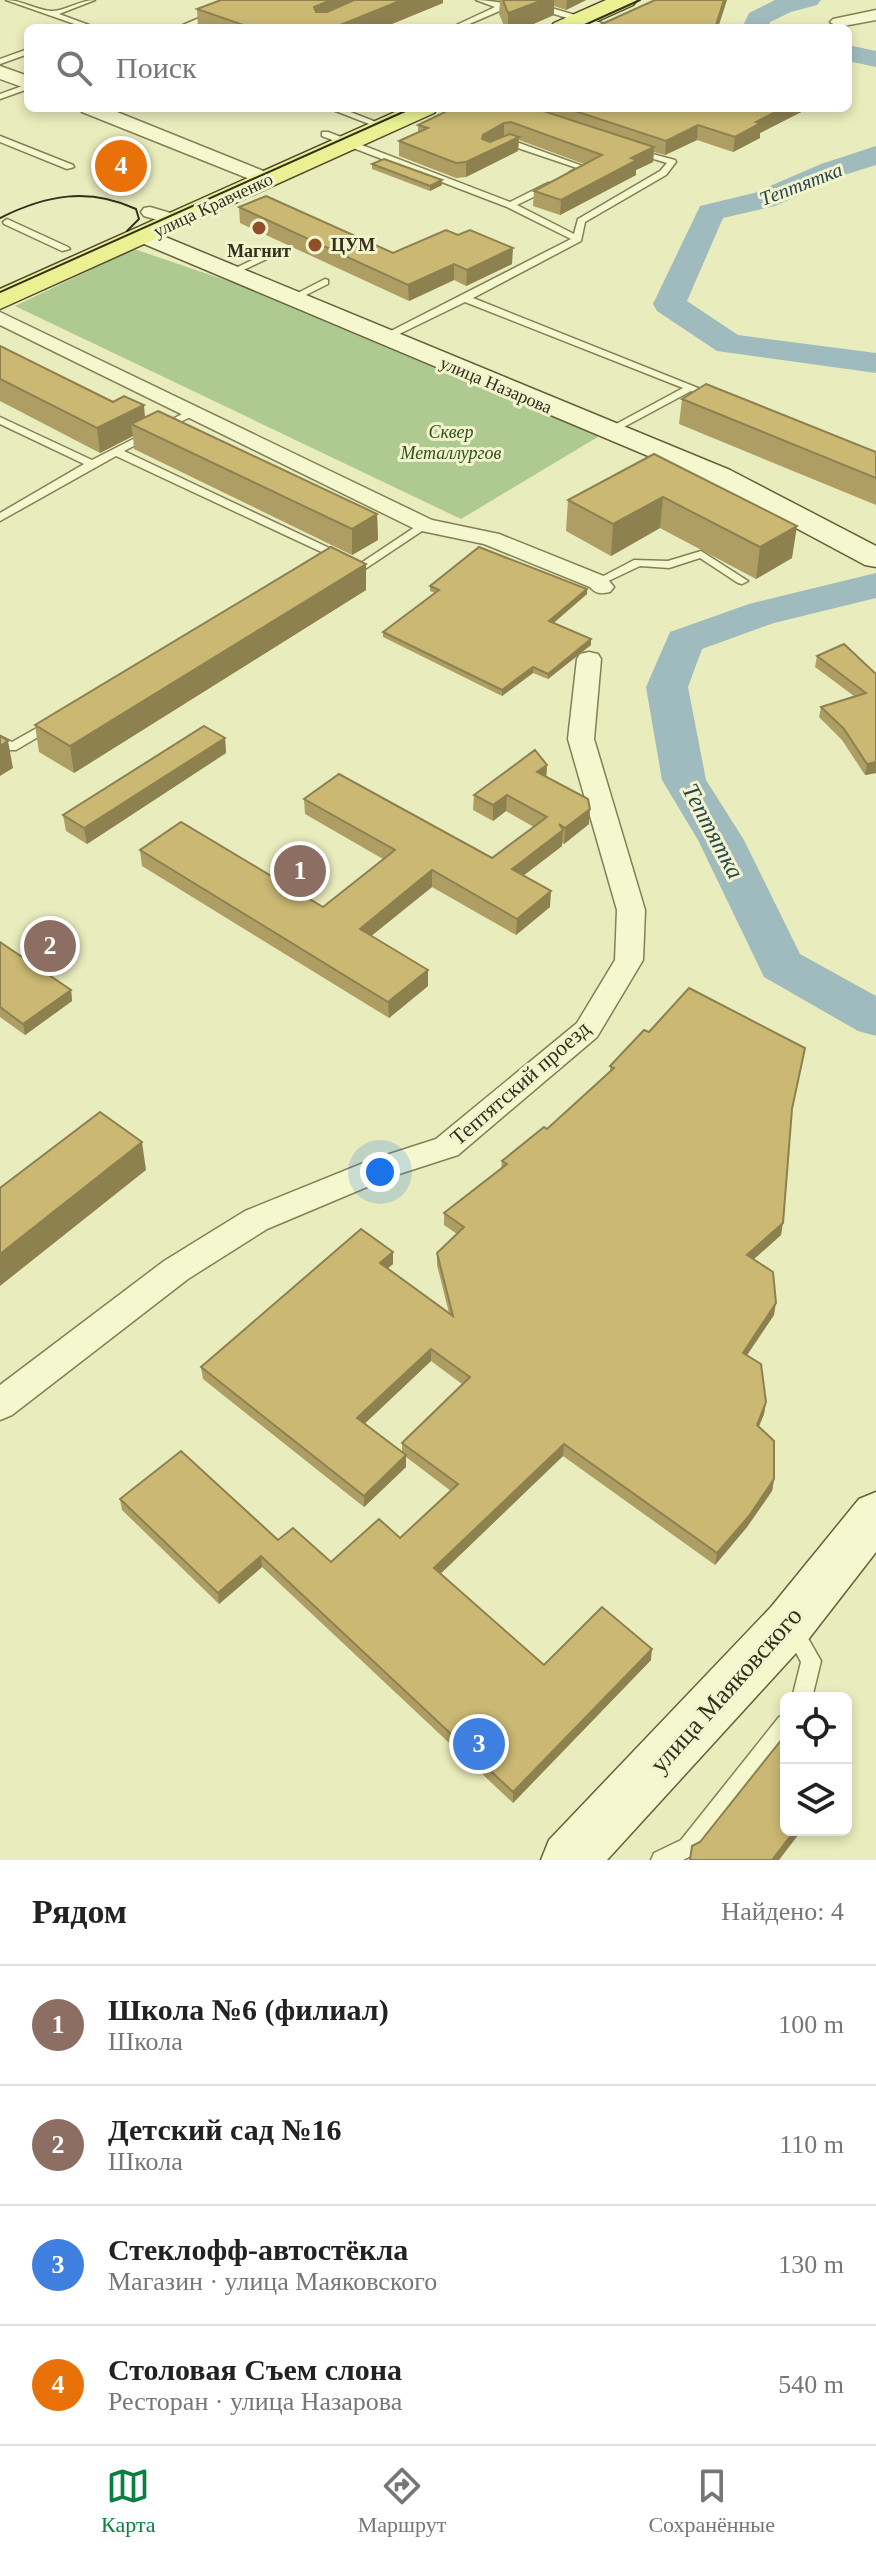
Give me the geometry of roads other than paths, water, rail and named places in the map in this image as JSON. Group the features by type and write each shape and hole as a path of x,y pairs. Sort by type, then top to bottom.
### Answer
{"main road":[{"path":"588,24 625,0"},
{"path":"589,24 650,5"},
{"name":"улица Кравченко","path":"0,300 161,218 257,175 335,128 405,112"},
{"name":"улица Кравченко","path":"0,278 65,249 161,218"},
{"name":"улица Назарова","path":"161,218 230,273 671,460 720,476 872,556"},
{"name":"улица Маяковского","path":"576,1859 789,1624 876,1514"}],"street":[{"path":"838,22 876,15"},
{"path":"0,72 24,83"},
{"path":"99,112 257,175"},
{"path":"0,318 425,525 491,539 600,584"},
{"name":"Тептятский проезд","path":"0,1405 176,1270 256,1220 382,1168 447,1147 587,1030 629,960 631,937 631,910 581,739 589,659"}],"lane":[{"path":"10,0 79,24"},
{"path":"52,14 91,0"},
{"path":"480,0 502,7"},
{"path":"463,24 502,7 526,2 583,24"},
{"path":"190,24 223,11"},
{"path":"0,62 24,53"},
{"path":"0,97 24,87"},
{"path":"335,128 376,118"},
{"path":"335,128 510,205 578,239"},
{"path":"0,139 70,167"},
{"path":"488,152 508,142 584,168 510,205"},
{"path":"578,239 581,221 663,173 672,162 630,148"},
{"path":"7,222 65,249"},
{"path":"384,338 578,239"},
{"path":"230,273 268,256"},
{"path":"291,299 325,282"},
{"path":"465,298 719,399"},
{"path":"609,432 691,387"},
{"path":"0,518 92,464 194,411"},
{"path":"0,420 92,464"},
{"path":"117,452 362,568 425,525"},
{"path":"600,584 638,562 669,565 701,554 742,581"},
{"path":"319,563 333,555"},
{"path":"0,740 12,747 65,715"},
{"path":"789,1624 811,1661 803,1692"},
{"path":"661,1860 688,1847 780,1732"}],"waterway":[{"name":"Тептятка","path":"756,24 758,18 782,6 808,0"},
{"name":"Тептятка","path":"852,54 876,59"},
{"name":"Тептятка","path":"876,155 831,170 764,200 711,212 669,304 729,344 876,363"},
{"name":"Тептятка","path":"876,585 763,613 684,641 667,687 684,780 721,840 781,965 876,1018"}],"tram line":[{"path":"587,24 640,0"},
{"path":"0,292 403,112"},
{"path":"0,218 51,199 84,196 118,202 136,209 139,219 127,231"}],"place":[{"name":"Столовая Съем слона","path":"121,166"},
{"name":"Магнит","path":"259,228"},
{"name":"ЦУМ","path":"315,245"},
{"name":"Школа №6 (филиал)","path":"300,871"},
{"name":"Детский сад №16","path":"50,946"},
{"name":"Стеклофф-автостёкла","path":"479,1744"}],"park label":[{"name":"Сквер Металлургов","path":"451,442"}]}
